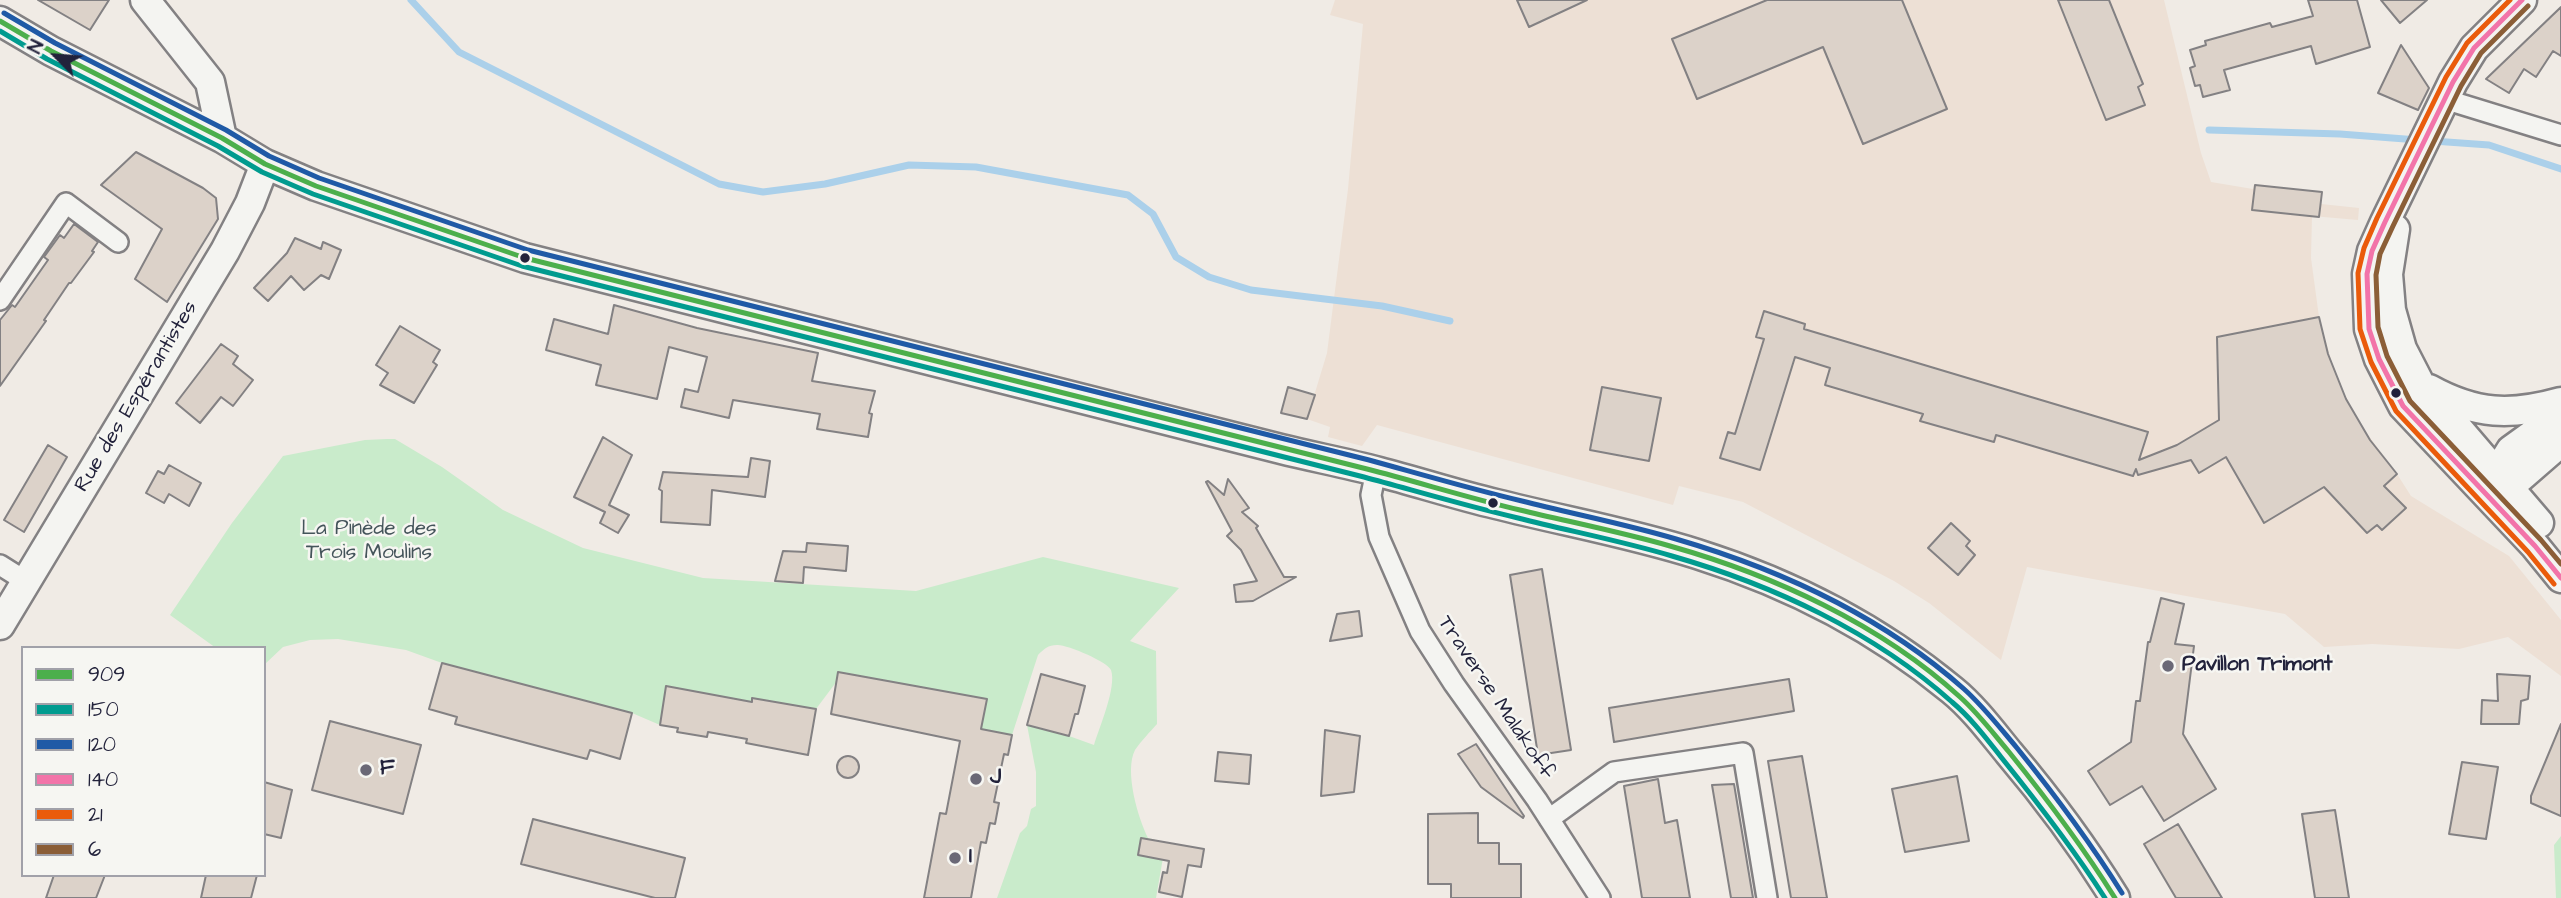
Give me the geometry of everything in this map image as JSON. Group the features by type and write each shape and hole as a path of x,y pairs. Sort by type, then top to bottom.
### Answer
{"main road":[{"path":"145,0 210,82 222,138"},
{"path":"2522,0 2474,48 2442,103 2372,251 2367,274 2369,329 2379,359 2403,406 2457,466 2496,485 2561,548"},
{"path":"0,21 51,51 222,138 265,164 316,186 525,258 1242,440 1376,471 1697,554 1759,576 1826,606 1887,642 1955,692 2042,793 2083,847 2115,898"},
{"name":"Rue des Espérantistes","path":"0,625 225,251 250,203 265,164"},
{"path":"2410,172 2391,244 2388,274 2390,310 2402,349 2420,384 2561,578"},
{"path":"2420,384 2445,398 2472,408 2498,412 2535,410 2561,402"},
{"path":"2496,485 2511,450 2561,414"},
{"path":"2496,485 2561,442"}],"street":[{"path":"2442,103 2561,135"},
{"path":"0,300 66,203 118,242"},
{"name":"Traverse Malakoff","path":"1376,471 1371,495 1379,537 1420,631 1600,898"},
{"path":"0,565 27,582"},
{"path":"1549,819 1614,772 1742,753 1767,898"}],"shaded area":[{"path":"1335,0 2164,0 2201,153 2211,182 2253,189 2254,185 2322,192 2321,204 2359,208 2358,220 2312,216 2311,258 2319,317 2336,377 2360,424 2411,496 2509,556 2561,620 2561,676 2508,637 2459,649 2372,644 2324,647 2285,614 2027,567 2001,660 1929,603 1894,581 1743,502 1679,486 1673,505 1377,425 1362,446 1328,437 1330,427 1307,419 1327,353 1348,189 1363,24 1330,15"}],"green space":[{"name":"La Pinède des Trois Moulins","path":"395,439 442,467 503,510 583,548 703,578 916,591 1043,557 1179,588 1130,641 1156,651 1157,724 1135,750 1131,770 1134,794 1144,829 1148,838 1159,841 1164,852 1156,898 997,898 1020,833 1027,826 1031,809 1036,806 1036,772 1027,725 1094,745 1107,708 1112,686 1111,670 1095,658 1069,647 1051,646 1038,655 1012,735 981,729 986,699 839,672 837,681 816,709 753,698 752,702 667,686 660,725 632,713 442,663 406,650 338,639 310,640 283,647 266,663 266,646 213,646 170,615 232,523 283,456 365,440"},
{"path":"2561,836 2561,898 2556,898 2554,845"}],"building":[{"path":"38,0 109,0 90,30"},
{"path":"1517,0 1587,0 1529,27"},
{"path":"1767,0 1902,0 1947,109 1863,144 1823,47 1697,99 1672,39"},
{"path":"2058,0 2109,0 2143,84 2138,87 2145,105 2106,120"},
{"path":"2308,0 2357,0 2370,47 2316,64 2311,46 2224,70 2230,90 2203,97 2200,85 2195,86 2190,68 2195,66 2190,50 2206,45 2205,41 2270,23 2272,27 2313,16"},
{"path":"2381,0 2427,0 2400,23"},
{"path":"2561,7 2561,56 2553,51 2536,77 2524,69 2509,93 2486,79"},
{"path":"2401,45 2429,88 2418,110 2378,93"},
{"path":"136,152 203,188 216,198 218,219 167,302 135,279 162,229 101,185"},
{"path":"2255,185 2322,192 2319,217 2252,210"},
{"path":"74,224 98,242 92,251 94,252 69,283 0,386 0,320 12,305 15,307 48,260 44,257 60,235 64,238"},
{"path":"295,238 321,249 323,242 341,250 329,279 321,275 304,290 291,276 268,301 254,288 287,253"},
{"path":"614,305 697,328 818,353 812,381 875,391 869,413 872,414 868,437 817,429 820,414 733,400 729,418 681,407 685,389 698,392 707,357 669,347 657,399 596,385 601,365 546,350 554,319 608,334"},
{"path":"1764,311 1805,324 1804,329 2148,432 2139,460 2177,445 2219,420 2217,337 2319,317 2328,354 2346,399 2370,440 2397,474 2384,486 2406,508 2382,530 2377,525 2367,533 2324,487 2264,523 2226,457 2199,473 2191,460 2138,475 2136,469 2133,476 1996,435 1994,442 1920,421 1923,414 1825,385 1830,368 1795,357 1760,470 1720,458 1728,432 1735,434 1764,339 1756,337"},
{"path":"400,326 440,350 433,362 437,365 414,403 380,385 388,373 376,365"},
{"path":"221,344 238,356 233,364 253,380 233,406 221,397 200,423 176,403"},
{"path":"1288,387 1315,395 1307,419 1281,413"},
{"path":"1602,387 1661,398 1649,461 1590,450"},
{"path":"603,437 632,455 609,505 629,515 618,533 600,523 605,512 574,497"},
{"path":"48,445 67,457 24,532 4,520"},
{"path":"751,458 770,461 765,497 712,490 710,525 661,522 662,491 659,489 663,472 748,477"},
{"path":"169,465 201,483 189,506 169,494 164,503 146,493 158,471 164,474"},
{"path":"1228,479 1249,508 1242,512 1258,526 1256,528 1284,577 1296,577 1253,601 1236,602 1234,585 1257,581 1241,550 1227,536 1232,531 1206,482 1224,495"},
{"path":"1951,523 1970,541 1966,546 1975,555 1958,575 1928,548"},
{"path":"807,543 848,546 846,571 804,567 803,583 775,581 783,551 806,552"},
{"path":"1542,569 1571,750 1538,755 1510,575"},
{"path":"2161,598 2184,604 2175,644 2194,646 2183,734 2216,789 2164,821 2142,786 2110,805 2088,771 2131,742 2148,642"},
{"path":"1359,611 1362,636 1330,641 1337,614"},
{"path":"442,663 632,713 620,759 590,750 587,759 455,724 457,717 429,709"},
{"path":"838,672 987,699 981,729 1012,735 1008,755 1004,754 994,802 999,803 995,824 990,823 986,843 981,842 971,898 924,898 940,813 946,814 960,741 831,714"},
{"path":"1041,674 1085,686 1069,736 1027,725"},
{"path":"2497,674 2530,676 2528,699 2521,701 2519,724 2481,724 2482,700 2498,701"},
{"path":"1789,679 1794,711 1614,742 1609,708"},
{"path":"666,686 752,702 752,698 816,709 808,755 746,743 747,739 708,732 707,737 677,732 678,728 660,725"},
{"name":"F","path":"330,721 421,745 403,814 312,790"},
{"path":"2561,724 2561,816 2531,803 2531,796"},
{"path":"1325,730 1360,736 1354,792 1321,796"},
{"path":"1476,744 1523,818 1481,787 1458,754"},
{"path":"1218,752 1251,755 1249,784 1215,781"},
{"path":"848,756 856,759 859,767 856,775 848,778 840,775 837,767 840,759"},
{"path":"1802,756 1827,898 1791,898 1768,761"},
{"path":"2462,762 2498,767 2486,839 2449,834"},
{"path":"1957,776 1969,841 1905,852 1892,789"},
{"path":"1658,779 1665,823 1677,820 1690,898 1642,898 1624,786"},
{"path":"266,783 292,790 281,838 266,834"},
{"path":"1734,784 1753,898 1731,898 1712,785"},
{"path":"2335,810 2349,898 2315,898 2302,814"},
{"path":"1478,813 1478,843 1499,843 1499,864 1521,864 1521,898 1451,898 1451,884 1428,884 1428,814"},
{"path":"533,819 685,858 675,898 655,898 521,864"},
{"path":"2178,824 2222,898 2176,898 2144,844"},
{"path":"1141,838 1204,849 1201,867 1188,865 1182,897 1159,892 1163,872 1167,873 1169,861 1138,855"},
{"path":"53,877 104,877 96,898 46,898"},
{"path":"206,877 256,877 251,898 201,898"}],"waterway":[{"path":"411,0 459,52 719,184 763,192 825,184 909,165 976,167 1128,195 1153,214 1176,257 1209,277 1251,290 1382,306 1450,321"},
{"path":"2209,130 2340,134 2418,140"},
{"path":"2433,141 2489,145 2561,169"}],"transit line":[{"name":"21","path":"2510,0 2467,43 2446,77 2377,218 2364,248 2358,273 2360,329 2371,362 2396,411 2528,552 2554,584"},
{"name":"140","path":"2522,0 2474,48 2453,82 2385,222 2372,251 2367,274 2369,329 2379,359 2403,406 2535,546 2561,578"},
{"name":"6","path":"2528,6 2481,53 2461,86 2393,226 2380,254 2376,275 2378,327 2387,356 2410,401 2561,564"},
{"name":"120","path":"4,13 55,43 226,130 269,156 319,178 528,250 1657,534 1753,565 1828,598 1899,639 1933,663 1971,696 2045,783 2122,893"},
{"name":"909","path":"0,21 51,51 222,138 265,164 316,186 525,258 1652,541 1709,558 1786,587 1824,605 1895,647 1967,703 2051,805 2115,898"},
{"name":"150","path":"0,31 47,59 218,146 262,172 313,194 522,266 1634,546 1710,568 1784,596 1856,633 1890,654 1966,715 2028,791 2105,898"}],"place":[{"name":"Pavillon Trimont","path":"2168,666"},
{"name":"F","path":"366,770"},
{"name":"J","path":"976,779"},
{"name":"I","path":"955,858"}]}
